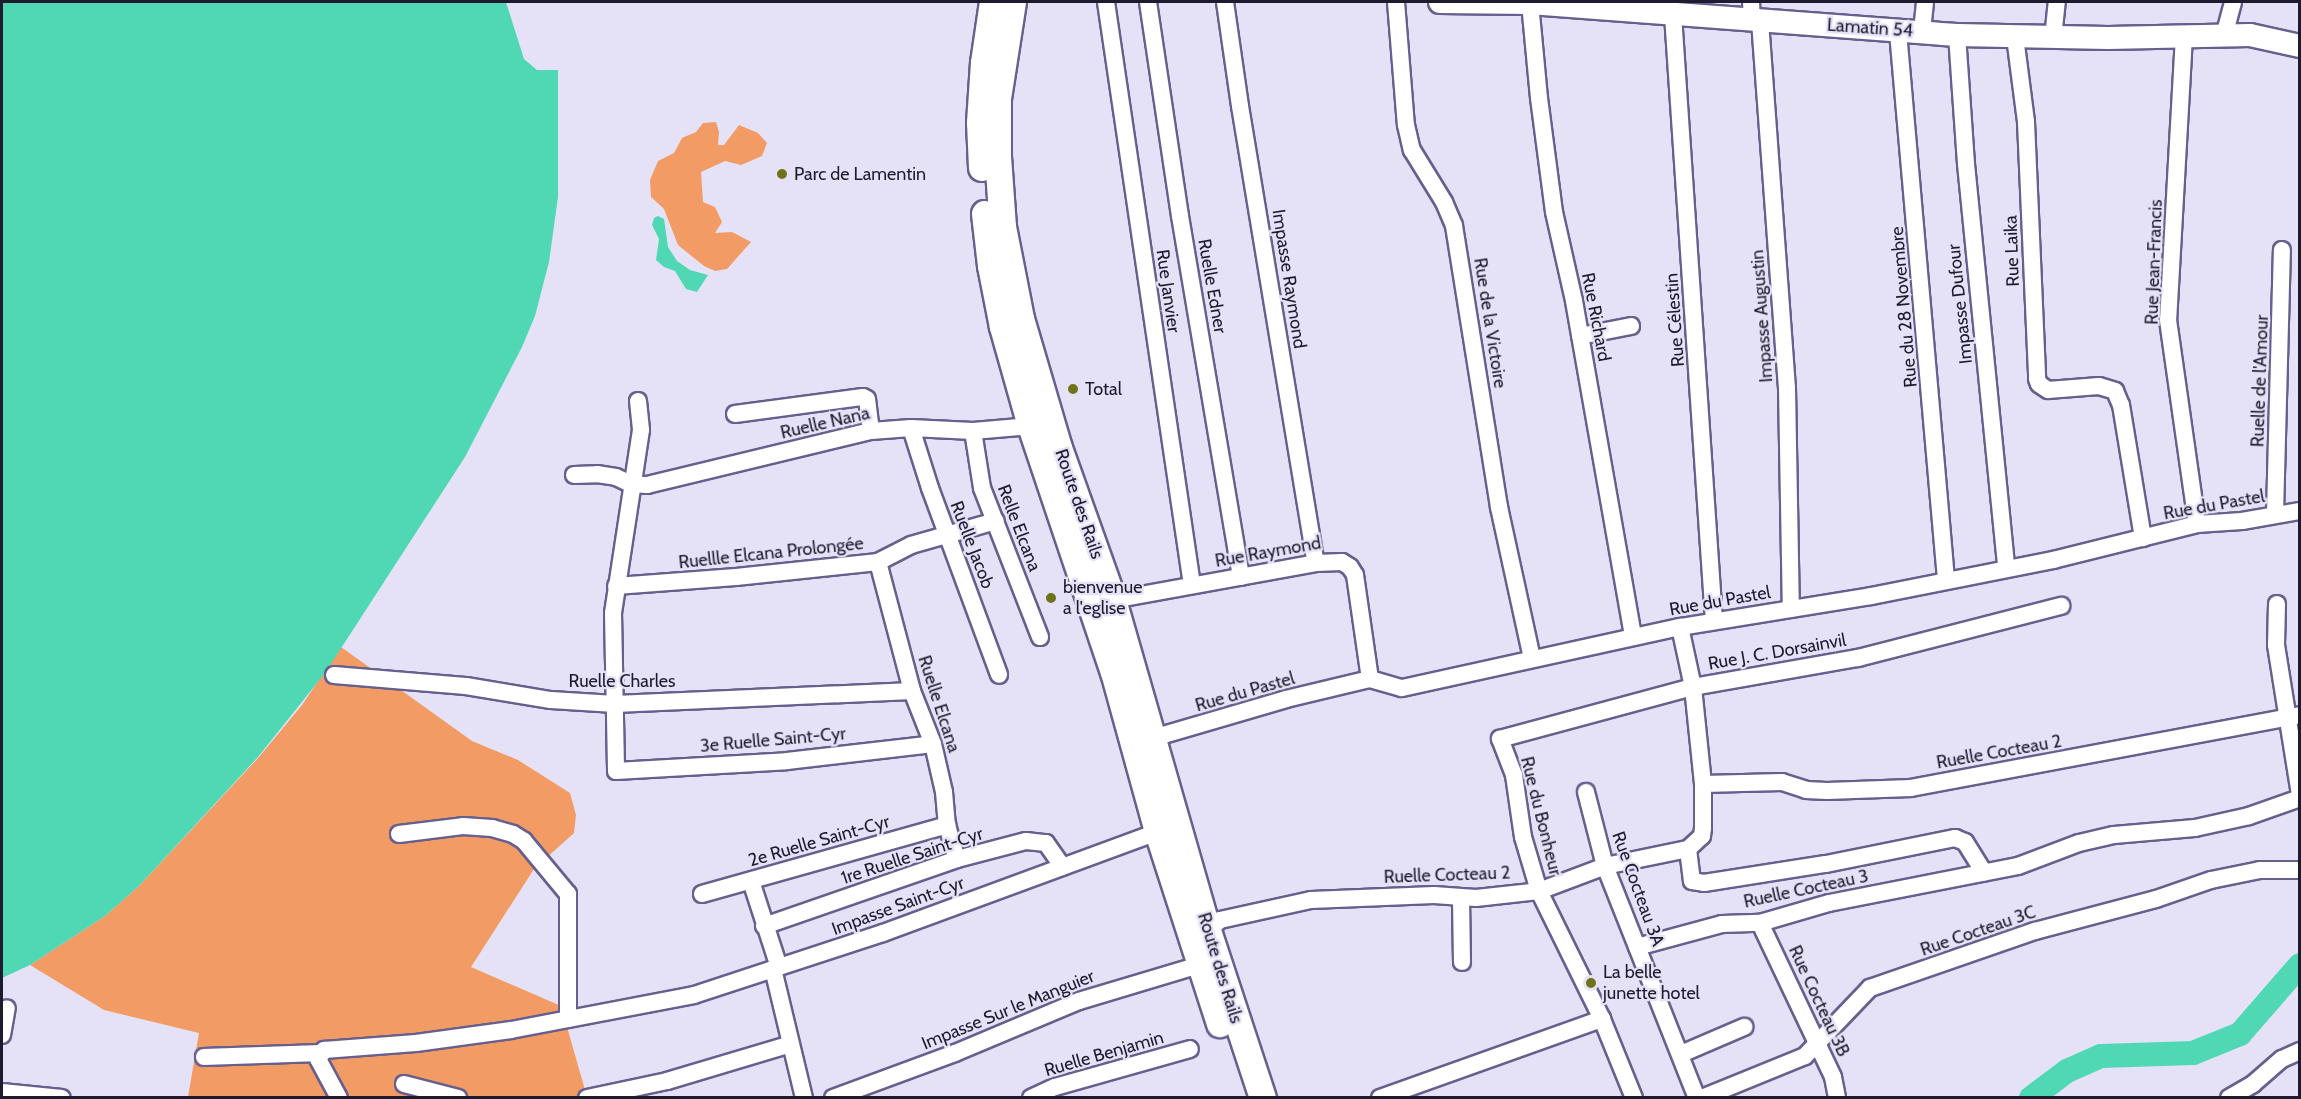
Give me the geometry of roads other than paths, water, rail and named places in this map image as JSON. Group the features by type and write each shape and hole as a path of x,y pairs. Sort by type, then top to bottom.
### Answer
{"main road":[{"name":"Route des Rails","path":"993,2 984,63 980,123 983,197 991,266 1003,327 1031,426 1114,672 1158,832 1199,965 1246,1098"},
{"name":"Route des Rails","path":"1014,2 998,99 998,157 1003,227 1021,319 1040,387 1113,600 1208,931 1263,1098"}],"street":[{"name":"Rue Janvier","path":"1106,2 1192,585"},
{"name":"Ruelle Edner","path":"1148,2 1180,216 1241,577"},
{"name":"Impasse Raymond","path":"1225,2 1316,563"},
{"name":"Rue de la Victoire","path":"1396,2 1406,125 1412,150 1443,202 1454,226 1499,507 1532,658"},
{"name":"Lamatin 54","path":"1440,2 1530,3 1673,15 1754,14 1898,32 1957,35 2053,38 2250,35 2300,46"},
{"path":"1922,32 1925,2"},
{"path":"2053,38 2057,2"},
{"path":"2224,36 2233,2"},
{"name":"Rue Richard","path":"1530,3 1539,98 1554,212 1580,336 1633,637"},
{"name":"Impasse Augustin","path":"1754,14 1787,388 1791,609"},
{"name":"Rue Célestin","path":"1673,15 1714,621"},
{"name":"Rue du 28 Novembre","path":"1898,32 1946,579"},
{"name":"Impasse Dufour","path":"1957,35 1966,164 2006,568"},
{"name":"Rue Laika","path":"2015,36 2026,122 2037,379 2039,384 2048,390 2099,386 2115,391 2121,405 2143,538"},
{"name":"Rue Jean-Francis","path":"2184,36 2168,320 2196,524"},
{"name":"Ruelle de l'Amour","path":"2275,514 2282,250"},
{"path":"1580,336 1631,326"},
{"path":"735,414 863,397 867,399 871,431"},
{"path":"615,704 613,614 640,430 638,401"},
{"name":"Ruelle Nana","path":"574,475 616,477 631,484 654,484 871,431 911,428 973,430 1031,426"},
{"name":"Ruelle Jacob","path":"911,428 930,488 949,534 999,675"},
{"name":"Relle Elcana","path":"973,430 982,488 1040,637"},
{"name":"Rue du Pastel","path":"1153,738 1286,699 1370,679 1402,688 1680,627 1871,596 2143,538 2196,524 2242,522 2300,511"},
{"name":"Ruellle Elcana Prolongée","path":"616,586 736,578 878,562 911,545 996,521"},
{"name":"Ruelle Elcana","path":"878,562 912,691 933,744 944,792 947,825 957,859"},
{"name":"Rue Raymond","path":"1113,600 1316,563 1342,562 1350,567 1355,575 1370,679"},
{"path":"2277,604 2276,645 2293,716 2300,796"},
{"name":"Rue J. C. Dorsainvil","path":"1500,739 1693,687 1858,658 2061,606"},
{"path":"1680,627 1693,687 1703,784 1702,836 1688,849"},
{"name":"Ruelle Charles","path":"334,675 466,686 551,700 615,704 912,691"},
{"name":"3e Ruelle Saint-Cyr","path":"615,704 616,771 787,761 933,744"},
{"name":"Ruelle Cocteau 2","path":"1703,784 1782,782 1806,790 1911,788 2293,716"},
{"name":"Rue du Bonheur","path":"1500,739 1514,775 1523,837 1539,891 1602,1019 1634,1098"},
{"name":"Rue Cocteau 3A","path":"1586,792 1605,866 1697,1098"},
{"name":"Ruelle Cocteau 3","path":"1637,947 1722,924 1760,923 1829,903 2018,866 2079,843 2114,835 2195,828 2249,816 2300,796"},
{"name":"2e Ruelle Saint-Cyr","path":"702,894 947,825"},
{"path":"399,834 463,826 492,828 513,834 524,841 568,894 568,1019"},
{"name":"Impasse Saint-Cyr","path":"204,1057 320,1053 332,1048 416,1042 568,1019 694,995 883,933 1158,832"},
{"name":"Ruelle Cocteau 3","path":"1688,849 1692,881 1704,883 1826,864 1955,838 1965,842 1984,873"},
{"name":"1re Ruelle Saint-Cyr","path":"764,926 957,859 1026,841 1038,841 1052,848 1063,867"},
{"name":"Ruelle Cocteau 2","path":"1208,931 1220,920 1311,900 1434,895 1461,898 1539,891 1605,866 1688,849"},
{"name":"Rue Cocteau 3C","path":"1702,1098 1805,1056 1870,988 2035,932 2156,899 2211,880 2260,870 2300,870"},
{"path":"751,880 776,968 804,1098"},
{"path":"1461,898 1462,962"},
{"name":"Rue Cocteau 3B","path":"1760,923 1833,1077 1837,1098"},
{"name":"Impasse Sur le Manguier","path":"833,1098 955,1053 1079,1001 1199,965"},
{"path":"2,1035 7,1008"},
{"path":"1380,1098 1602,1019"},
{"path":"1681,1054 1744,1027"},
{"path":"587,1098 667,1081 792,1044"},
{"name":"Ruelle Benjamin","path":"1031,1098 1055,1087 1190,1049"},
{"path":"2229,1098 2253,1084 2282,1059 2300,1051"},
{"path":"320,1053 318,1059 339,1098"},
{"path":"404,1084 458,1098"},
{"path":"2,1092 62,1098"}],"waterway":[{"path":"2031,1098 2067,1071 2101,1056 2193,1053 2240,1034 2300,965"}],"place":[{"name":"Parc de Lamentin","path":"782,174"},
{"name":"Total","path":"1073,389"},
{"name":"bienvenue a l'eglise","path":"1051,598"},
{"name":"La belle junette hotel","path":"1591,983"}]}
